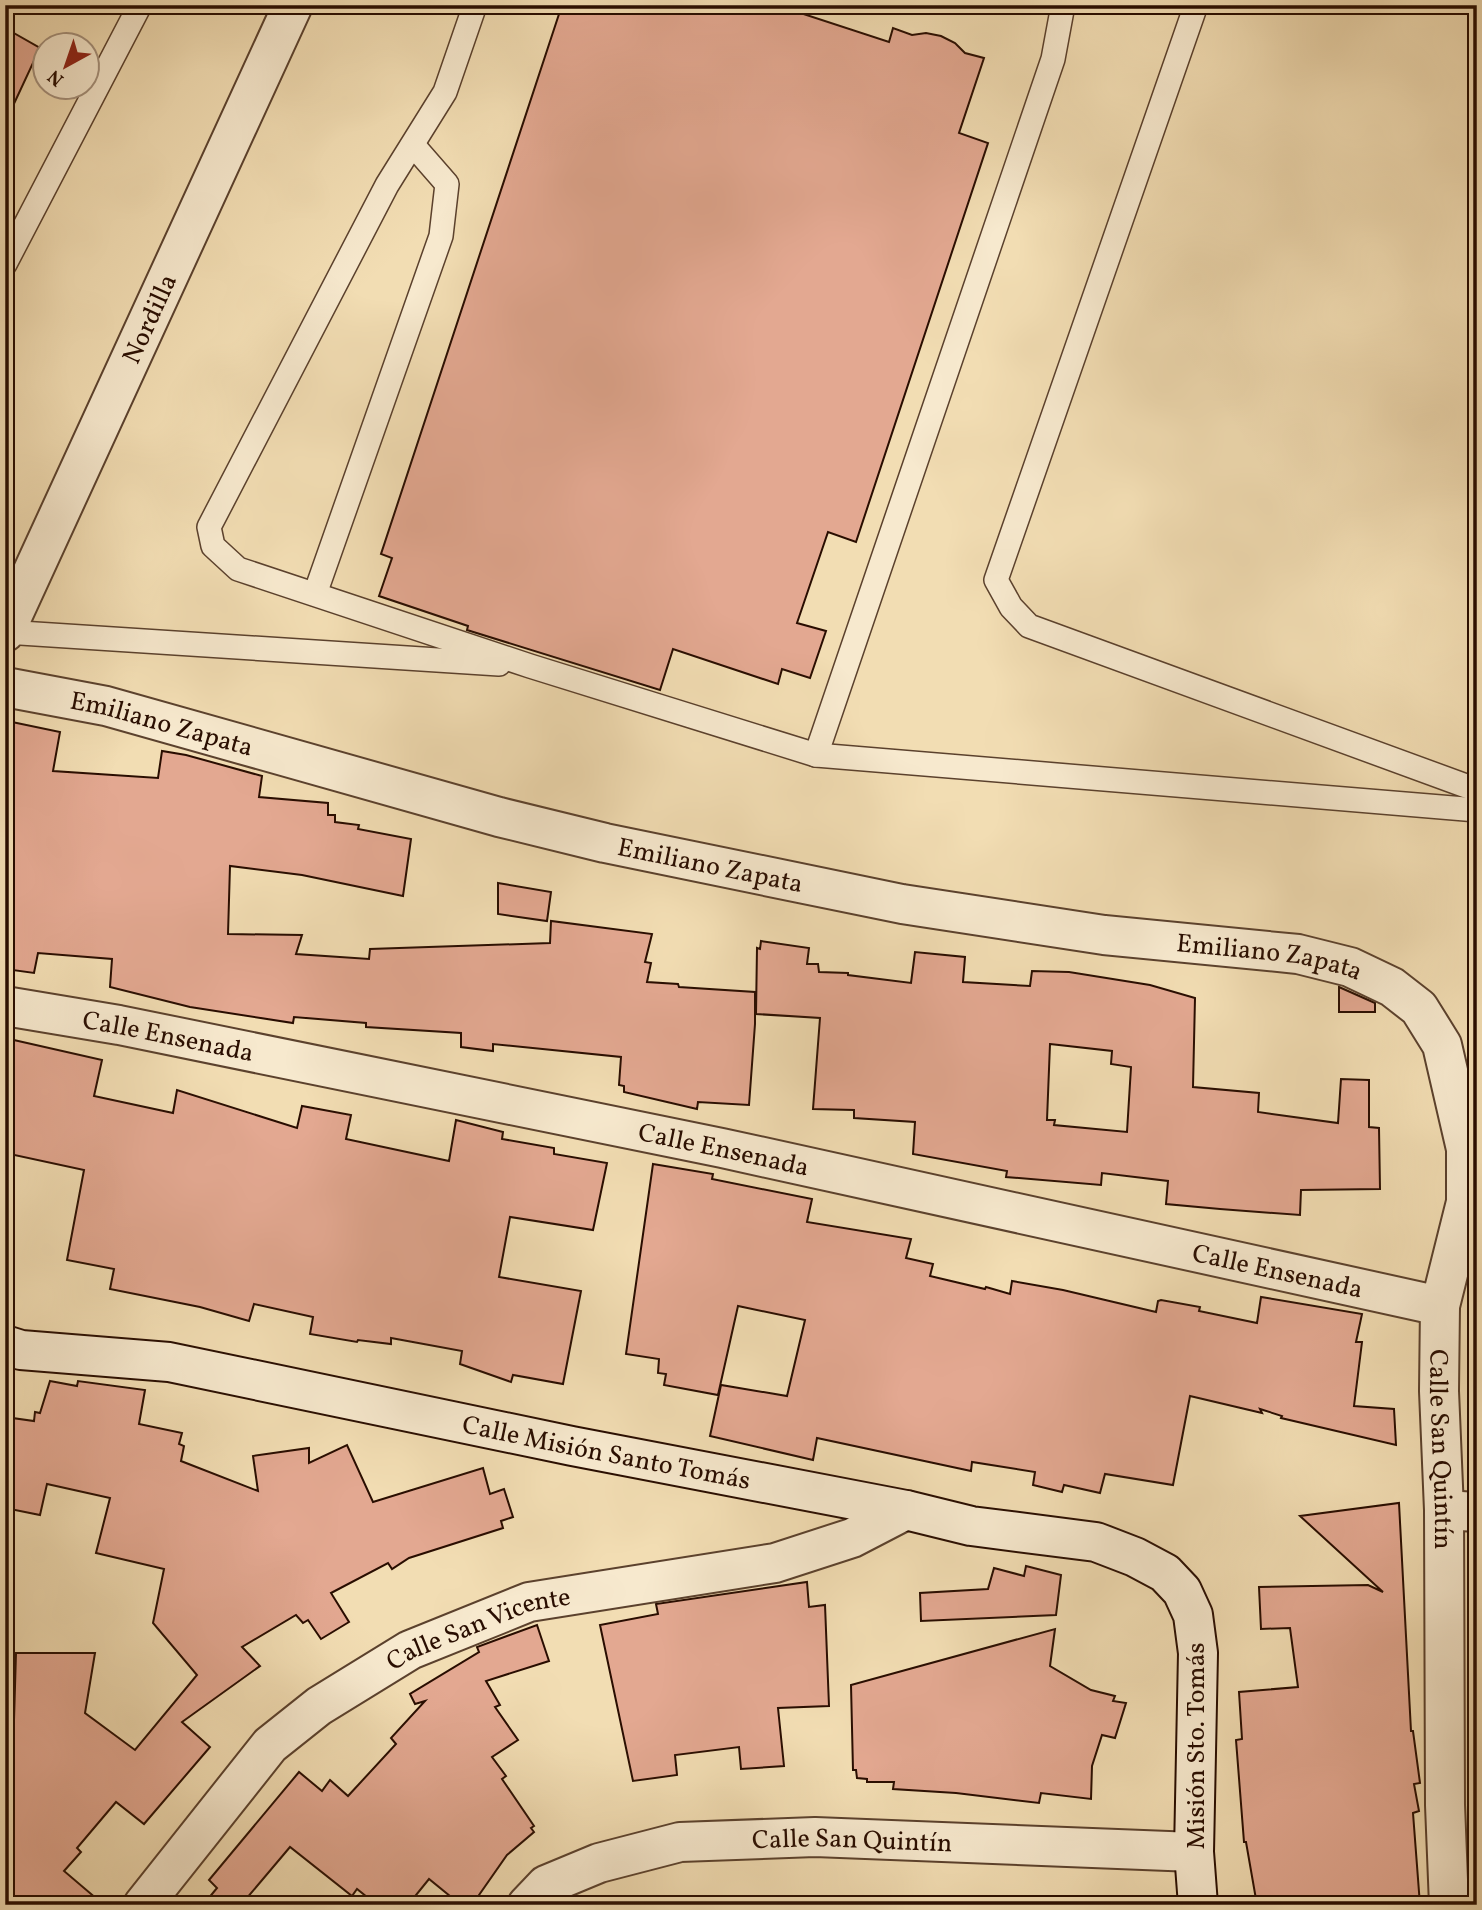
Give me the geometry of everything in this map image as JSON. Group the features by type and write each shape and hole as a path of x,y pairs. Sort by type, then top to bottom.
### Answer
{"street":[{"name":"Nordilla","path":"5,632 293,5"},
{"name":"Emiliano Zapata","path":"5,687 106,706 400,790 605,843 902,904 1104,935 1298,954 1350,967 1392,987 1419,1008"},
{"name":"Calle Ensenada","path":"5,1006 119,1025 722,1148 1440,1306"},
{"name":"Calle San Quintín","path":"1419,1008 1442,1045 1466,1149 1466,1202 1440,1306 1439,1391 1461,1511 1445,1805 1449,1905"},
{"name":"Calle Misión Santo Tomás","path":"11,1349 169,1362 572,1446 906,1510 971,1526 1096,1542 1165,1573 1182,1591"},
{"name":"Calle San Vicente","path":"143,1905 270,1745 319,1706 410,1650 529,1602 775,1563 852,1538 906,1510"},
{"name":"Misión Sto. Tomás","path":"1182,1591 1193,1615 1198,1653 1194,1853 1198,1905"},
{"name":"Calle San Quintín","path":"527,1905 546,1885 599,1863 680,1842 815,1837 1194,1853"}],"lane":[{"path":"5,264 140,5"},
{"path":"475,5 445,92 387,184 209,527 213,546 238,569 530,666 816,755 1477,810"},
{"path":"816,755 1053,59 1063,5"},
{"path":"1196,5 996,580 1011,607 1029,626 1477,790"},
{"path":"315,594 442,236 447,184 413,145"},
{"path":"5,632 530,666"}],"building":[{"path":"562,5 776,5 889,42 893,28 912,35 926,33 941,36 955,43 965,53 984,58 959,133 988,143 856,542 828,532 797,623 826,631 810,678 782,669 778,684 673,649 660,690 467,630 468,626 379,596 392,558 381,554"},
{"path":"5,28 32,43 32,65 5,123"},
{"path":"12,722 60,732 53,771 158,778 162,751 186,755 262,776 259,797 328,803 328,815 335,815 335,822 359,825 358,829 411,839 403,896 302,875 230,866 228,934 302,935 296,954 369,959 370,949 550,943 551,921 652,934 645,962 651,963 647,982 755,992 749,1105 698,1102 697,1109 624,1092 624,1086 619,1085 621,1057 493,1044 493,1051 461,1047 461,1033 366,1027 366,1023 294,1017 293,1023 190,1007 110,987 112,959 38,953 34,973 5,969 5,759"},
{"path":"498,883 551,892 547,921 498,914"},
{"path":"761,941 809,948 807,964 818,964 819,972 848,973 911,983 915,952 965,957 963,982 1030,986 1032,971 1069,972 1150,985 1195,998 1193,1087 1259,1093 1258,1112 1338,1123 1341,1079 1369,1080 1369,1127 1379,1128 1380,1189 1301,1190 1300,1215 1166,1204 1168,1181 1102,1173 1101,1185 1006,1177 1007,1171 913,1154 915,1122 854,1118 854,1110 813,1109 820,1018 756,1014 757,948 760,949","holes":["1050,1044 1112,1051 1111,1064 1131,1067 1127,1132 1054,1125 1055,1120 1047,1120"]},
{"path":"1339,987 1375,1003 1375,1012 1339,1012"},
{"path":"5,1038 102,1060 94,1096 173,1113 177,1090 297,1128 302,1106 351,1115 346,1139 449,1161 456,1120 503,1132 502,1139 554,1148 554,1154 607,1163 593,1230 510,1217 499,1277 581,1291 563,1384 513,1375 511,1382 460,1364 462,1351 391,1338 391,1344 357,1342 310,1334 313,1317 254,1304 249,1321 200,1307 110,1289 114,1269 67,1260 84,1170 5,1153"},
{"path":"653,1164 713,1174 712,1179 812,1199 807,1222 911,1239 906,1258 933,1264 930,1276 985,1289 986,1287 1010,1294 1012,1281 1156,1312 1158,1301 1161,1300 1200,1307 1199,1311 1257,1323 1261,1297 1362,1314 1356,1342 1362,1342 1354,1406 1394,1409 1396,1445 1281,1418 1282,1416 1260,1409 1262,1413 1190,1396 1173,1485 1105,1474 1100,1493 1064,1485 1062,1492 1033,1485 1035,1472 972,1462 971,1471 817,1438 813,1460 710,1436 721,1385 787,1396 805,1320 738,1306 718,1395 664,1385 666,1374 658,1373 659,1359 626,1354"},
{"path":"50,1381 77,1386 78,1381 145,1390 139,1424 182,1433 179,1444 184,1446 181,1461 258,1491 253,1456 309,1448 309,1463 347,1445 373,1502 483,1468 490,1494 504,1489 513,1517 501,1521 503,1528 409,1558 392,1569 388,1563 331,1593 349,1622 321,1639 308,1620 303,1623 296,1615 242,1647 260,1666 182,1722 210,1747 144,1824 116,1802 77,1848 81,1852 64,1871 104,1905 5,1905 5,1731 14,1720 16,1653 95,1653 85,1713 135,1750 197,1675 153,1623 164,1569 96,1553 110,1498 47,1484 40,1515 5,1508 5,1417 34,1421 35,1412 40,1413"},
{"path":"1399,1503 1411,1731 1420,1783 1414,1784 1419,1811 1413,1813 1420,1905 1257,1905 1244,1842 1236,1740 1242,1739 1239,1692 1298,1687 1290,1628 1261,1629 1259,1587 1368,1585 1383,1592 1300,1516"},
{"path":"1026,1566 1061,1575 1056,1615 921,1621 920,1593 988,1589 994,1568 1024,1576"},
{"path":"807,1582 809,1607 825,1605 829,1706 778,1708 784,1766 741,1769 739,1747 675,1755 677,1775 633,1781 600,1625 658,1614 656,1604"},
{"path":"537,1625 549,1661 486,1681 500,1705 495,1707 518,1740 492,1757 506,1776 502,1779 534,1826 531,1828 534,1832 507,1855 472,1905 461,1905 429,1879 408,1905 377,1905 357,1889 352,1896 290,1847 241,1905 203,1905 217,1888 209,1880 299,1772 322,1791 330,1780 348,1796 396,1744 391,1738 425,1701 415,1704 410,1694 479,1652 477,1647"},
{"path":"1055,1629 1050,1666 1091,1690 1115,1696 1113,1701 1126,1703 1115,1738 1102,1735 1092,1766 1091,1799 1041,1793 1039,1803 893,1789 894,1782 867,1782 867,1779 857,1778 856,1770 853,1770 851,1685"}]}
